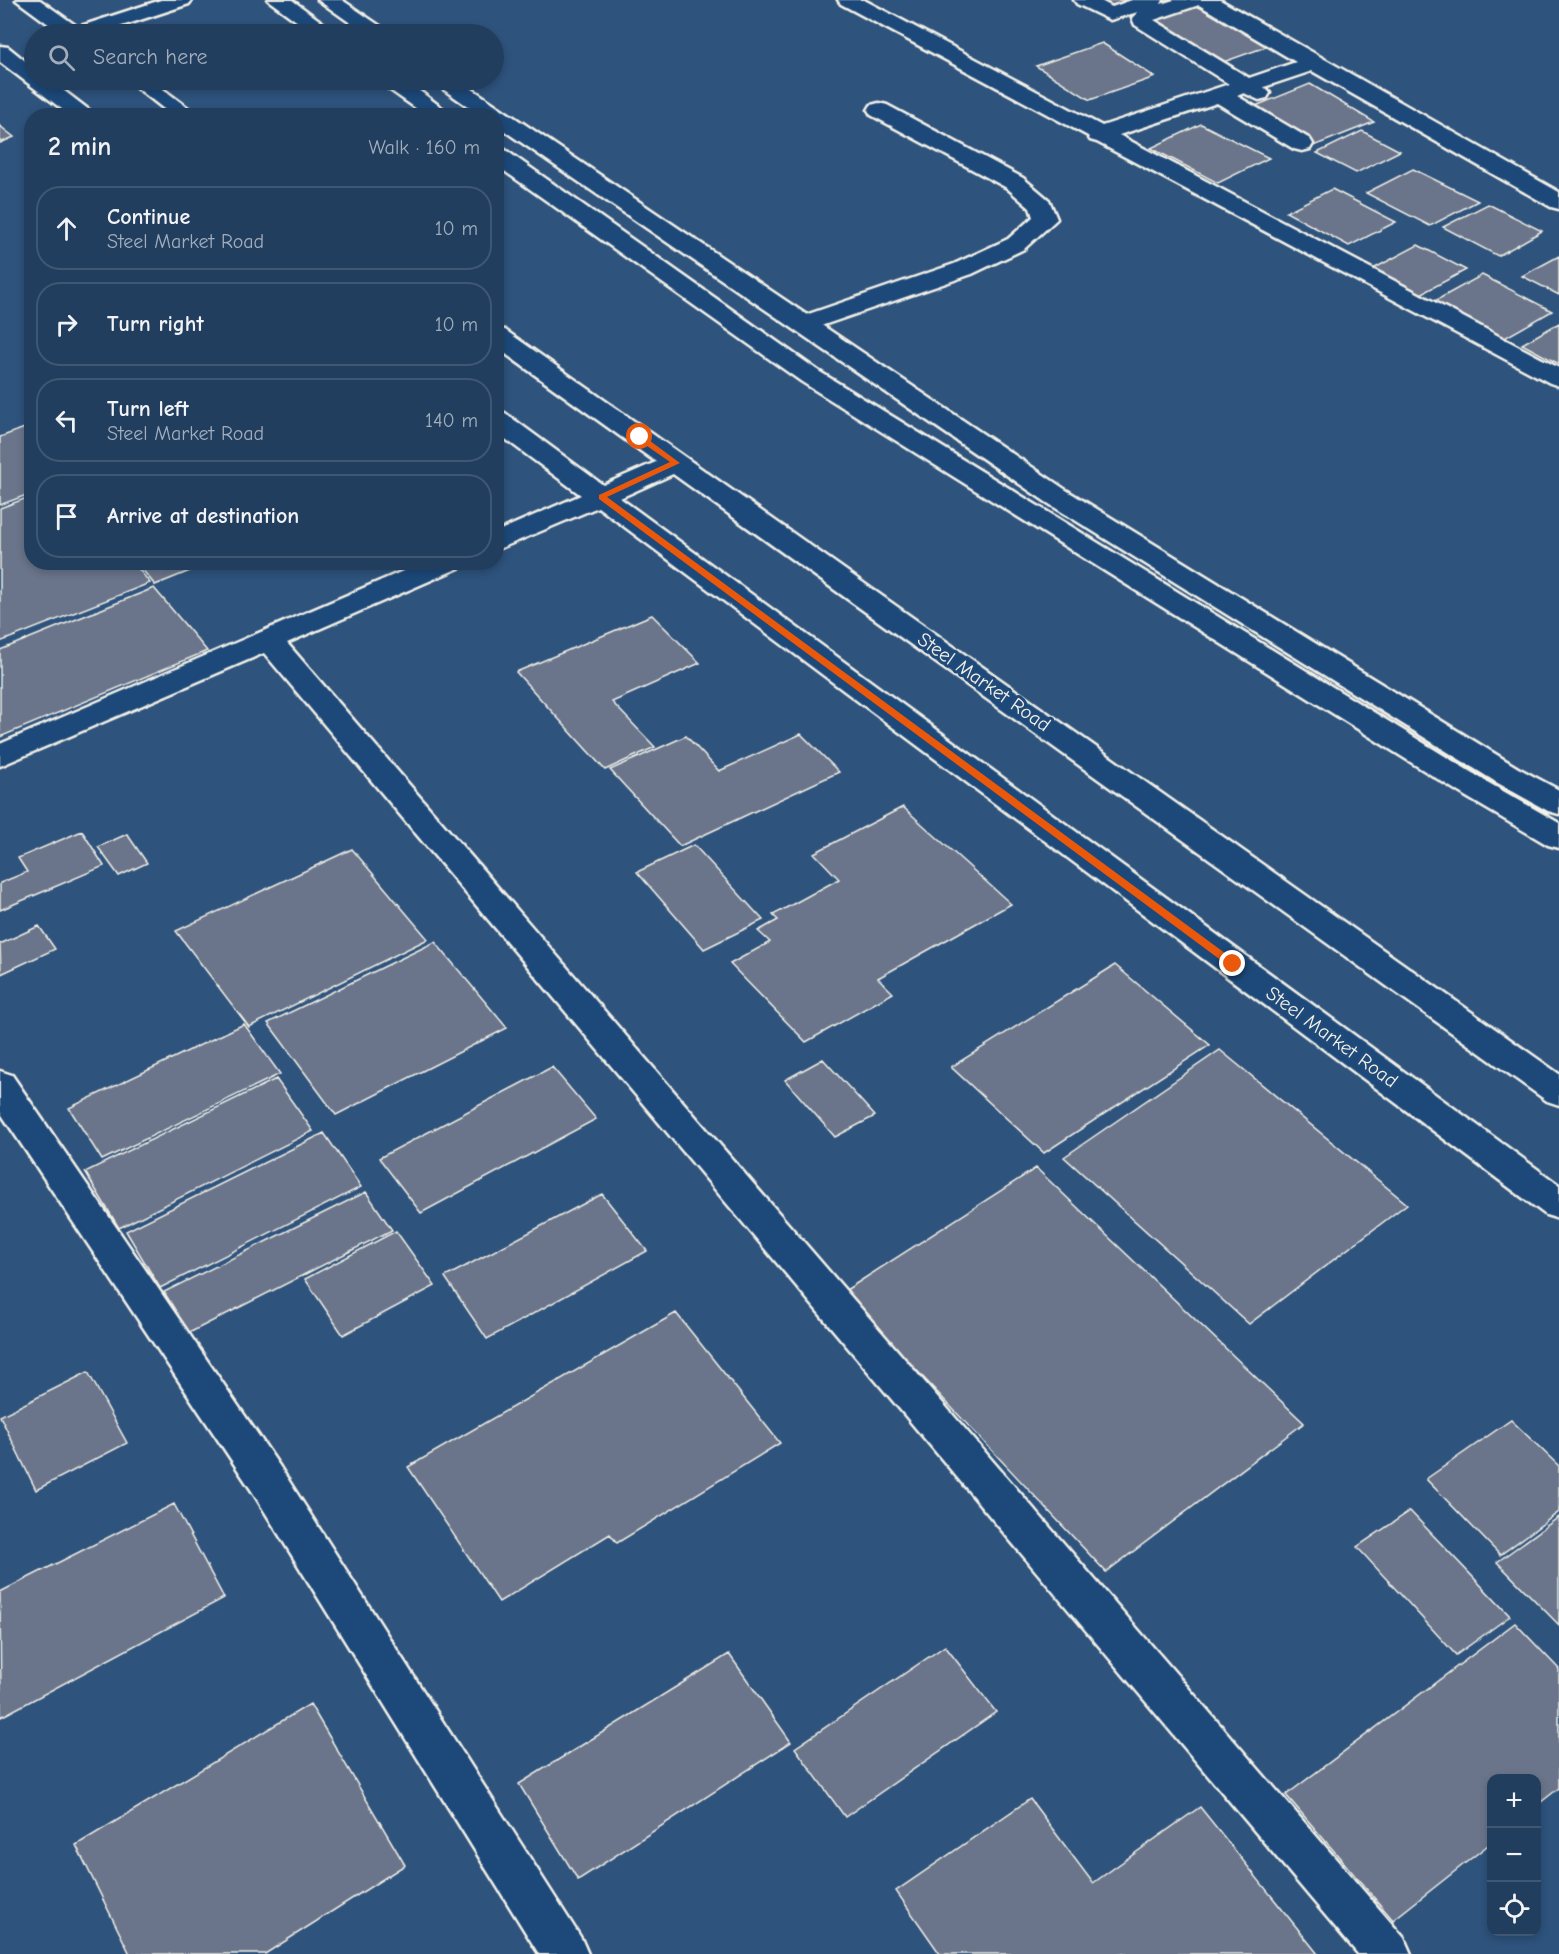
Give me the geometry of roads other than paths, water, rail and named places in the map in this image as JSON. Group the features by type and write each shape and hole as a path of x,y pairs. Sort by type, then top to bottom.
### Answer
{"main road":[{"path":"26,0 61,24"},
{"path":"107,24 182,0"},
{"path":"278,0 313,24"},
{"path":"328,0 364,24"},
{"path":"848,0 1098,135 1559,378"},
{"path":"1084,0 1110,14 1153,0"},
{"path":"1195,0 1147,15 1142,18 1142,21 1258,91 1302,144"},
{"path":"1205,0 1338,77 1360,99 1396,111 1559,202"},
{"path":"7,54 24,69"},
{"path":"1098,135 1258,91 1314,63"},
{"path":"51,90 75,108"},
{"path":"152,90 177,108"},
{"path":"405,90 431,108"},
{"path":"460,90 486,108"},
{"path":"803,324 963,269 1016,244 1045,219 1041,205 1015,183 879,110"},
{"path":"504,120 1056,496 1507,775 1559,803"},
{"path":"504,160 811,377 1476,789 1559,837"},
{"name":"Steel Market Road","path":"504,341 1559,1092"},
{"name":"Steel Market Road","path":"504,425 1559,1205"},
{"path":"504,539 676,463"},
{"path":"0,756 431,570"},
{"path":"269,640 1388,1954"},
{"path":"0,1084 266,1479 565,1954"}]}
